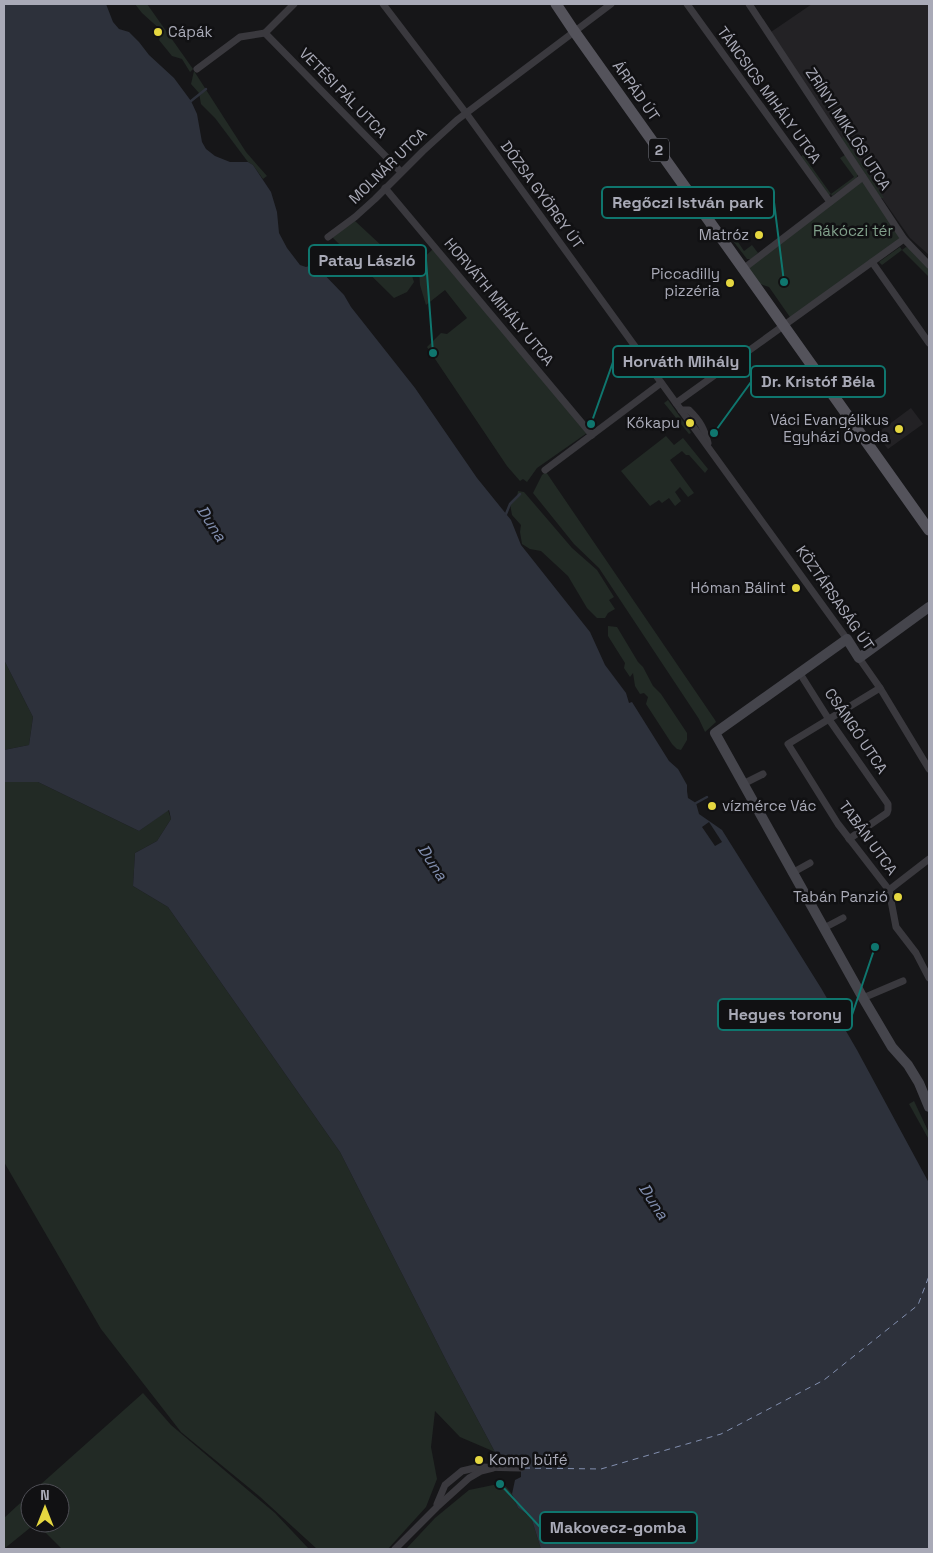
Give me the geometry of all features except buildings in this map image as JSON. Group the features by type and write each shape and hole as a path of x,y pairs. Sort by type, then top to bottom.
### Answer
{"main road":[{"name":"ÁRPÁD ÚT","path":"556,4 744,269"},
{"name":"2","path":"744,269 929,530"}],"street":[{"path":"197,69 240,37 265,33 294,4"},
{"name":"DÓZSA GYÖRGY ÚT","path":"383,4 466,113 676,403"},
{"name":"MOLNÁR UTCA","path":"328,237 355,217 436,139 466,113 611,4"},
{"name":"TÁNCSICS MIHÁLY UTCA","path":"687,4 830,202"},
{"name":"ZRÍNYI MIKLÓS UTCA","path":"749,4 904,239 929,265"},
{"name":"VETÉSI PÁL UTCA","path":"265,33 401,172"},
{"path":"744,269 864,177"},
{"name":"HORVÁTH MIHÁLY UTCA","path":"385,188 592,435"},
{"path":"676,403 904,239"},
{"path":"872,262 929,343"},
{"path":"545,470 661,383"},
{"name":"KÖZTÁRSASÁG ÚT","path":"676,403 847,639 880,688 929,769"},
{"name":"KÖZTÁRSASÁG ÚT","path":"681,410 689,410 697,418 704,429 709,448"},
{"path":"859,658 929,607"},
{"path":"847,639 715,733 863,998 892,1047 908,1064 919,1083 929,1107"},
{"name":"CSÁNGÓ UTCA","path":"799,672 828,718 886,800 888,807 886,813 849,839"},
{"path":"828,718 880,688"},
{"name":"TABÁN UTCA","path":"828,718 788,744 849,839 889,890 896,927 916,954 929,978"},
{"path":"743,784 763,774"},
{"path":"889,890 929,859"},
{"path":"792,873 810,863"},
{"path":"824,928 843,918"},
{"path":"863,998 902,981"},
{"path":"395,1549 436,1507 445,1485 462,1471 479,1467 521,1468"}],"shaded area":[{"path":"812,4 929,4 929,255 910,238 846,147 771,32"},
{"name":"Váci Evangélikus Egyházi Óvoda","path":"911,408 923,424 888,449 876,434"}],"green space":[{"path":"135,4 147,4 193,69 190,72 182,59 172,56 159,40 162,31"},
{"path":"194,71 246,152 267,176 263,179 215,118 201,104 199,93 191,84"},
{"path":"844,137 884,198 879,198 841,141"},
{"path":"803,155 831,194 828,196 800,157"},
{"path":"845,155 858,174 856,179 832,196 831,194 854,177 840,158"},
{"name":"Rákóczi tér","path":"863,177 904,239 792,320 769,287 760,284 747,266"},
{"path":"355,221 411,273 414,282 407,292 394,298 332,237"},
{"path":"736,239 744,251 752,245 758,253 751,259 747,259 733,241"},
{"path":"900,247 902,250 882,265 879,262"},
{"path":"906,247 909,248 929,269 929,277 902,250"},
{"path":"433,249 587,433 537,468 527,482 523,479 520,481 507,466 427,347 441,333 447,334 467,318 445,290 426,305 420,285 419,271 414,267"},
{"path":"668,400 691,433 689,434 664,403"},
{"path":"666,436 674,445 683,438 708,469 705,473 689,455 682,451 670,460 694,493 688,497 680,487 675,492 681,501 675,506 669,498 662,503 659,500 650,506 621,471"},
{"path":"546,472 715,720 716,722 705,732 699,719 599,568 574,544 533,493 542,475"},
{"path":"518,491 524,492 572,548 597,570 614,597 609,600 615,609 608,613 605,618 597,618 587,608 568,576 541,551 530,549 522,544 521,525 512,515 510,504 517,497"},
{"path":"608,626 617,627 653,686 661,694 687,733 687,740 681,750 672,744 646,704 648,697 644,693 640,694 635,686 633,673 630,677 624,668 625,663 608,636"},
{"path":"4,660 33,717 29,745 4,750"},
{"path":"4,782 38,782 139,831 168,810 171,819 157,841 135,853 133,886 168,907 340,1152 495,1452 460,1437 435,1411 431,1447 437,1479 426,1507 388,1549 317,1549 259,1496 181,1432 101,1329 4,1162"},
{"path":"914,1101 929,1133 928,1138 909,1104"},
{"path":"143,1393 171,1425 275,1513 309,1549 62,1549 46,1533 70,1533 70,1483 42,1483"},
{"path":"503,1483 512,1494 518,1508 531,1517 541,1549 406,1549 435,1518 469,1490"},
{"path":"20,1503 20,1533 24,1533 4,1549 4,1518"}],"water":[{"name":"Duna","path":"4,4 106,4 113,22 119,29 129,32 139,42 149,55 174,78 191,101 197,114 202,142 206,149 215,156 230,162 248,162 253,165 271,192 277,212 279,233 287,248 300,265 317,267 344,295 351,307 415,388 477,478 511,520 521,545 590,632 605,665 626,693 629,703 632,702 669,761 678,769 687,785 688,798 696,803 699,814 722,830 821,988 929,1183 929,1549 541,1549 531,1517 518,1508 512,1494 515,1480 521,1477 521,1463 495,1452 340,1152 168,907 133,886 135,853 157,841 171,819 169,810 139,831 38,782 4,782 4,750 29,745 33,717 4,660"}],"pier":[{"path":"709,822 722,842 715,846 702,827"}],"waterway":[{"path":"191,101 206,89"},
{"path":"312,265 317,256 327,246"},
{"path":"506,514 510,504 520,494"},
{"path":"696,803 707,797"},
{"path":"837,1016 844,1011"}],"ferry route":[{"path":"524,1468 601,1469 721,1434 824,1380 918,1305 929,1276"}],"place":[{"name":"Cápák","path":"158,32"},
{"name":"Matróz","path":"759,235"},
{"name":"Regőczi István park","path":"784,282"},
{"name":"Piccadilly pizzéria","path":"730,283"},
{"name":"Patay László","path":"433,353"},
{"name":"Kőkapu","path":"690,423"},
{"name":"Horváth Mihály","path":"591,424"},
{"name":"Váci Evangélikus Egyházi Óvoda","path":"899,429"},
{"name":"Dr. Kristóf Béla","path":"714,433"},
{"name":"Hóman Bálint","path":"796,588"},
{"name":"vízmérce Vác","path":"712,806"},
{"name":"Tabán Panzió","path":"898,897"},
{"name":"Hegyes torony","path":"875,947"},
{"name":"Komp büfé","path":"479,1460"},
{"name":"Makovecz-gomba","path":"500,1484"}]}
